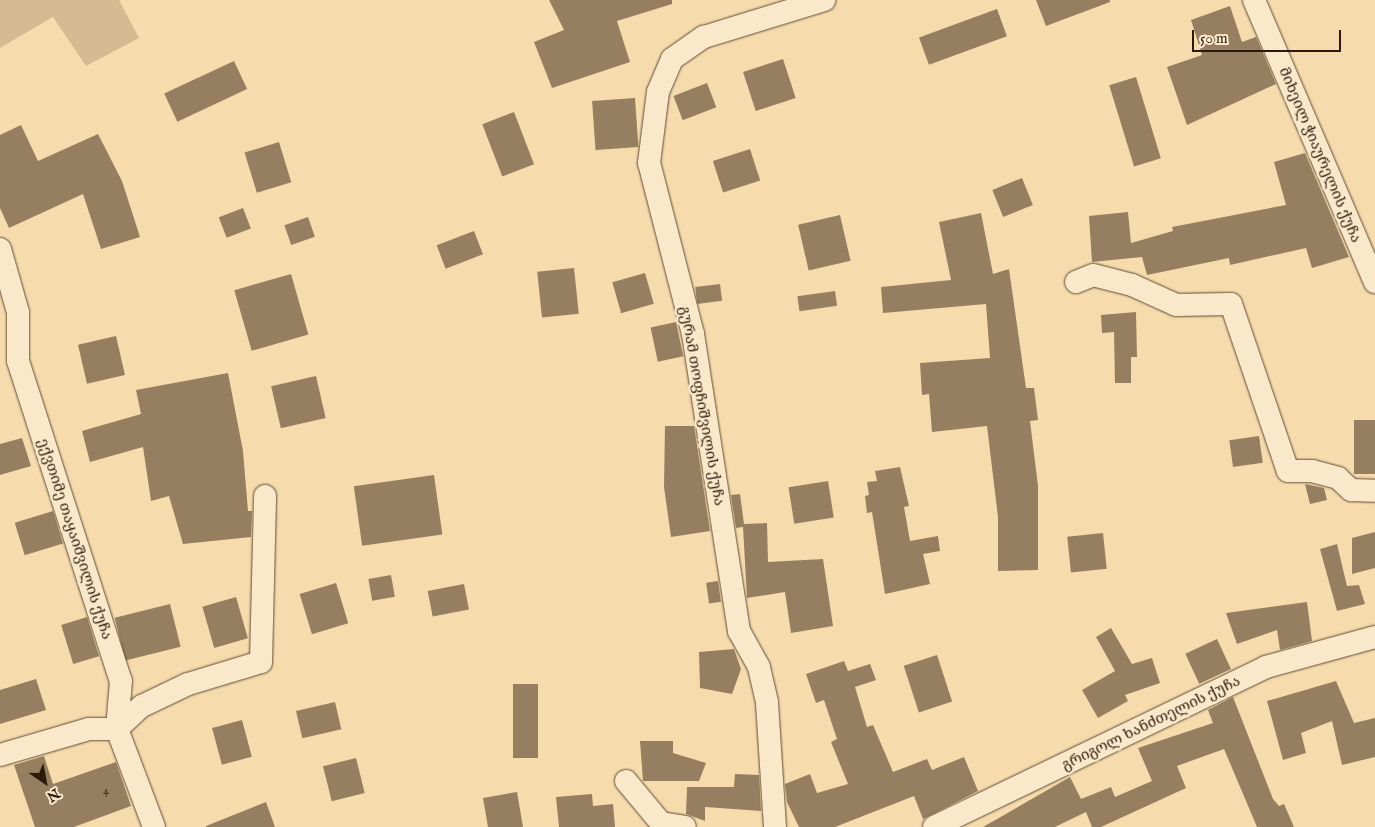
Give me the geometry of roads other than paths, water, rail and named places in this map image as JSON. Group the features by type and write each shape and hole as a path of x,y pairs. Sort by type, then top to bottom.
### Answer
{"street":[{"name":"გურამ თოფჩიშვილის ქუჩა","path":"775,827 767,702 759,667 739,631 693,334 649,163 658,92 672,59 704,37 824,0"},
{"name":"მიხეილ ჭიაურელის ქუჩა","path":"1254,0 1375,282"},
{"name":"ექვთიმე თაყაიშვილის ქუჩა","path":"0,249 18,312 18,361 121,681 117,729 154,827"},
{"path":"1076,282 1094,275 1132,286 1176,305 1231,304 1288,472 1312,471 1338,478 1351,490 1375,491"},
{"path":"0,755 88,729 117,729 142,706 188,684 261,662 265,496"},
{"name":"გრიგოლ ხანძთელის ქუჩა","path":"934,827 1266,668 1375,637"},
{"path":"626,781 661,823 685,827"}]}
